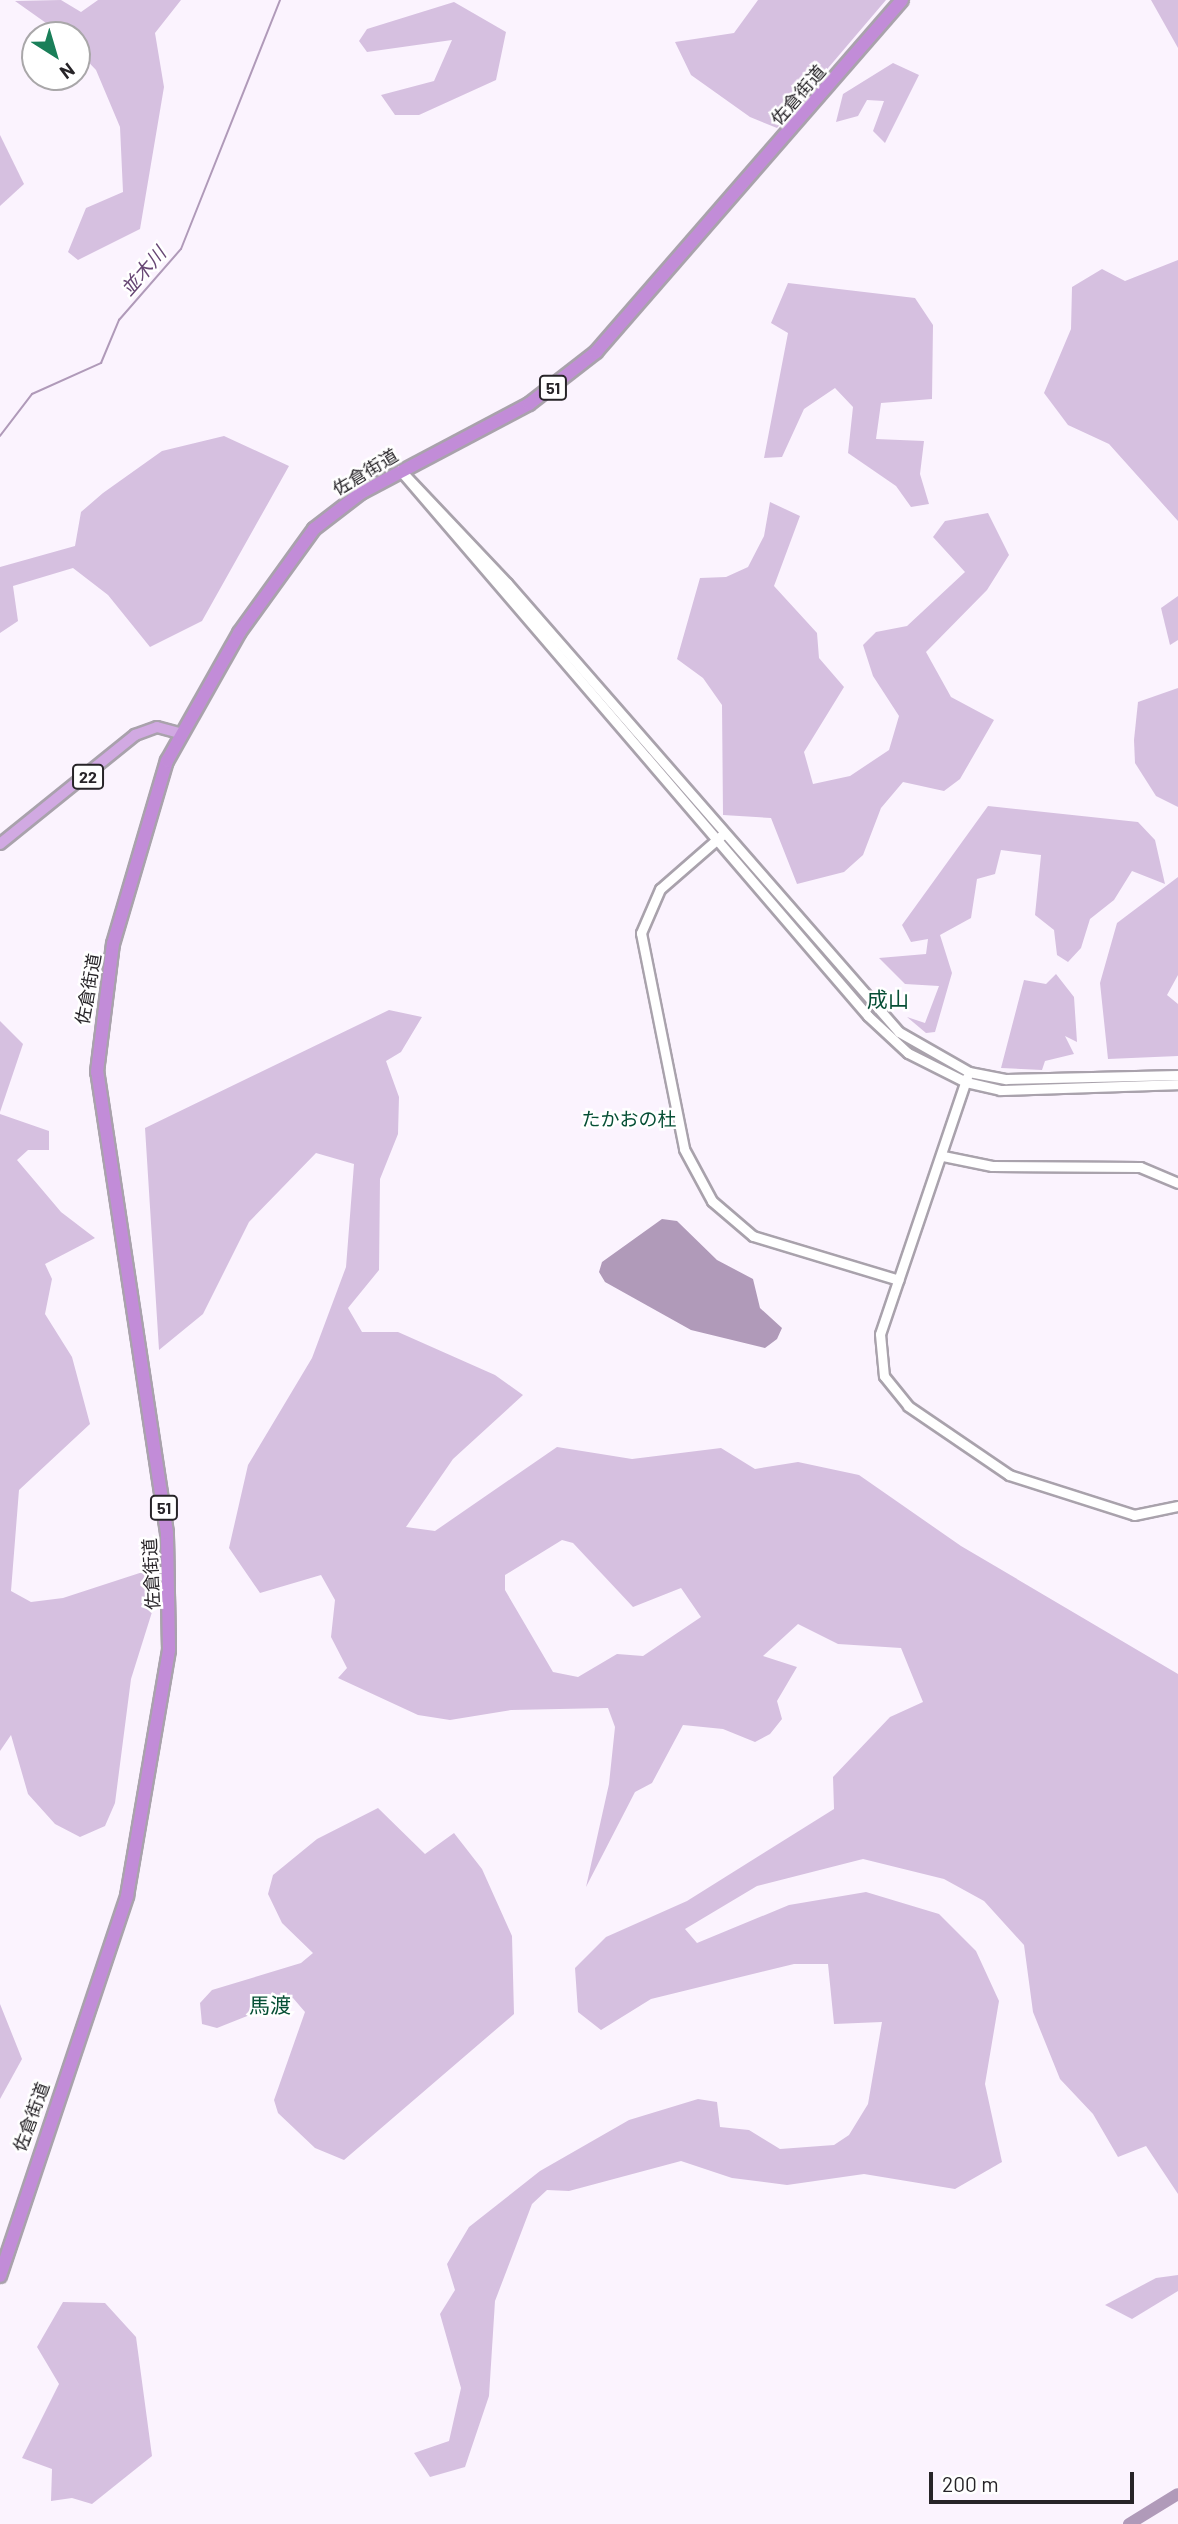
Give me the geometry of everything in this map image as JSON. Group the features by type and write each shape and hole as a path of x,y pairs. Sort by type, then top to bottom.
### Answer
{"highway":[{"name":"佐倉街道","path":"0,2276 125,1905 169,1650 167,1533 104,1131 97,1049 113,944 180,733 304,540 335,510 400,470 529,404 596,352 902,0"}],"main road":[{"name":"22","path":"0,844 135,735 157,727 180,733"}],"street":[{"path":"400,470 885,1019 914,1043 967,1077 1019,1091 1178,1084"},
{"path":"722,835 660,889 640,933 684,1149 712,1201 753,1236 899,1280"},
{"path":"967,1077 1031,1080 1178,1075"},
{"path":"967,1077 943,1156 880,1334 879,1363 908,1406 1009,1475 1134,1515 1178,1506"},
{"path":"943,1156 992,1167 1140,1167 1178,1183"}],"shaded area":[{"path":"61,0 81,12 98,0 181,0 155,33 164,87 140,229 78,260 68,252 86,208 123,192 120,127 96,70 91,65 91,21 43,21 15,1"},
{"path":"758,0 886,0 777,128 750,117 691,75 675,42 734,33"},
{"path":"1151,0 1178,0 1178,48"},
{"path":"454,2 506,32 496,80 419,115 395,115 381,95 434,81 452,40 367,52 359,41 367,29"},
{"path":"893,63 919,75 885,143 873,131 884,101 867,100 858,116 836,122 843,94"},
{"path":"0,135 24,184 0,206"},
{"path":"1178,260 1178,521 1109,444 1068,425 1044,393 1071,329 1072,287 1102,269 1125,281"},
{"path":"788,283 915,298 933,325 932,399 881,403 876,439 924,441 920,474 929,504 911,507 896,486 848,453 853,407 835,388 804,409 782,457 764,458 788,333 771,323"},
{"path":"224,436 289,466 202,621 150,647 108,595 73,568 13,586 18,621 0,633 0,567 75,546 81,512 103,493 162,451"},
{"path":"770,502 800,516 774,586 817,633 819,658 844,687 804,752 813,784 850,776 889,750 899,716 873,676 863,645 876,632 907,626 965,572 933,537 945,521 988,513 1009,555 987,590 926,652 951,697 994,720 960,779 944,791 903,782 881,808 863,855 844,872 797,884 771,818 723,815 722,705 703,678 677,659 700,578 726,577 748,567 764,536"},
{"path":"1178,596 1178,640 1170,645 1161,608"},
{"path":"1178,688 1178,807 1156,796 1135,763 1134,740 1138,702"},
{"path":"988,806 1138,822 1155,840 1165,884 1132,871 1114,900 1090,919 1081,948 1068,962 1057,955 1054,930 1035,915 1041,855 1001,850 995,874 977,879 971,918 940,935 952,973 935,1032 926,1033 907,1017 925,1023 939,986 905,984 879,958 926,954 928,939 911,942 902,925"},
{"path":"1178,877 1178,975 1167,995 1178,1004 1178,1056 1108,1059 1100,983 1117,923"},
{"path":"1056,974 1074,997 1077,1042 1065,1036 1074,1054 1045,1061 1042,1070 1001,1068 1024,980 1046,984"},
{"path":"389,1010 422,1017 401,1052 386,1061 399,1097 398,1134 380,1179 379,1270 348,1308 362,1332 398,1332 495,1375 523,1395 453,1459 406,1527 435,1531 557,1447 632,1459 721,1448 755,1469 798,1462 859,1475 961,1546 1178,1674 1178,2194 1146,2146 1118,2157 1093,2114 1060,2079 1033,2012 1024,1945 984,1901 944,1879 863,1859 757,1886 685,1929 697,1943 789,1905 866,1892 939,1914 976,1951 999,2001 985,2084 1002,2162 955,2189 864,2174 787,2185 732,2178 681,2161 569,2191 547,2190 532,2204 495,2301 489,2396 465,2467 430,2477 414,2453 449,2441 461,2388 440,2314 455,2290 447,2264 469,2227 540,2171 629,2120 698,2099 717,2102 720,2127 749,2130 780,2149 834,2145 849,2135 868,2104 882,2022 834,2024 828,1964 794,1964 651,1999 601,2030 578,2012 575,1968 606,1937 687,1901 834,1809 833,1777 890,1717 923,1702 901,1648 838,1644 798,1624 763,1656 797,1667 777,1701 782,1719 770,1734 755,1742 723,1729 683,1725 652,1783 635,1792 586,1887 609,1784 615,1727 608,1708 511,1710 450,1720 418,1715 338,1678 347,1668 331,1637 335,1600 321,1575 260,1593 229,1548 248,1465 312,1358 346,1267 354,1164 316,1153 249,1222 203,1314 159,1350 145,1128","holes":["562,1540 573,1543 633,1607 681,1588 701,1617 643,1656 617,1654 578,1677 553,1672 505,1590 505,1575"]},
{"path":"0,1021 23,1044 0,1112"},
{"path":"0,1114 49,1131 49,1150 28,1150 17,1160 61,1212 95,1238 45,1264 52,1279 45,1314 72,1357 90,1424 19,1490 11,1591 31,1602 63,1598 155,1568 152,1612 131,1679 115,1803 105,1826 80,1837 55,1824 28,1794 11,1735 0,1751"},
{"path":"662,1219 677,1221 717,1260 753,1279 760,1308 782,1328 777,1339 765,1348 691,1330 605,1282 599,1272 602,1262"},
{"path":"378,1808 425,1854 454,1833 482,1869 512,1936 514,2014 344,2160 315,2148 278,2113 274,2100 305,2012 293,1998 217,2028 202,2024 200,2003 212,1990 301,1963 313,1953 282,1923 268,1894 273,1875 317,1839"},
{"path":"0,2004 22,2059 0,2099"},
{"path":"1178,2275 1178,2291 1132,2319 1105,2305 1156,2278"},
{"path":"63,2302 105,2303 136,2337 152,2456 92,2504 72,2498 51,2501 52,2469 22,2458 59,2384 37,2347"}],"waterway":[{"name":"並木川","path":"0,436 32,394 101,363 119,320 181,249 280,0"},
{"path":"1129,2524 1178,2494"}],"district":[{"name":"成山","path":"888,999"},
{"name":"たかおの杜","path":"629,1119"},
{"name":"馬渡","path":"270,2005"}]}
